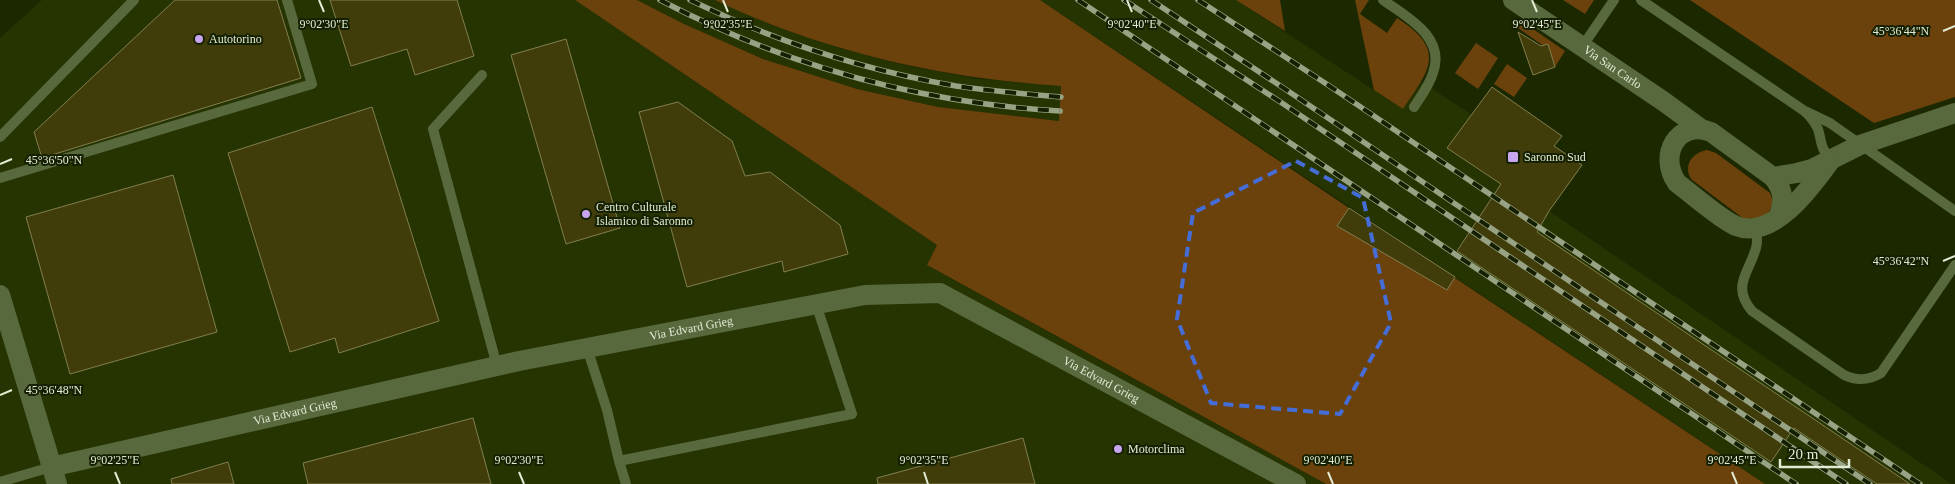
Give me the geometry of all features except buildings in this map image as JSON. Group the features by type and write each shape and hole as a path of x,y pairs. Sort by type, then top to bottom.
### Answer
{"street":[{"name":"Via San Carlo","path":"1513,0 1700,128 1711,132 1774,177"},
{"path":"1663,101 1667,113 1671,148"},
{"path":"1779,216 1784,197 1774,177 1797,173 1827,158 1860,145 1955,113"},
{"path":"1700,128 1689,130 1677,138 1668,158 1671,174 1677,183 1735,226 1748,229 1769,224 1811,186 1827,158"},
{"name":"Via Edvard Grieg","path":"54,475 497,366 865,295 940,293 1296,484"},
{"path":"0,295 54,475"}],"lane":[{"path":"0,137 134,0"},
{"path":"0,178 312,84 287,0"},
{"path":"1383,0 1426,32 1435,53 1434,72 1414,107"},
{"path":"1582,46 1614,0"},
{"path":"1641,0 1803,110 1824,118 1955,211"},
{"path":"482,75 433,129 497,366"},
{"path":"1803,110 1816,126 1827,158"},
{"path":"1756,228 1758,240 1756,249 1742,284 1742,296 1746,304 1752,311 1844,375 1854,379 1864,380 1881,373 1955,266"},
{"path":"619,460 852,414 816,304"},
{"path":"587,348 607,410 626,484"},
{"path":"0,482 54,475"}],"highlighted area":[{"path":"1296,161 1363,198 1391,323 1340,414 1211,403 1177,319 1193,213"}],"shaded area":[{"path":"42,0 575,0 938,245 928,266 1326,484 0,484 0,38"},
{"path":"575,0 637,0 684,24 763,59 857,89 938,107 1059,121 1061,86 972,76 884,60 798,34 715,0 1040,0 1349,208 1337,226 1434,264 1765,484 1326,484 927,265 937,245"},
{"path":"637,0 715,0 796,34 842,49 908,66 980,79 1062,86 1060,121 938,107 857,89 763,59 684,24"},
{"path":"1040,0 1236,0 1403,109 1422,82 1472,115 1483,99 1582,165 1549,211 1952,484 1765,484"},
{"path":"1236,0 1280,0 1285,31"},
{"path":"1355,0 1369,0 1360,14 1387,33 1397,18 1413,29 1423,40 1428,50 1429,60 1426,71 1403,109 1374,90"},
{"path":"1563,0 1594,0 1585,14"},
{"path":"1690,0 1955,0 1955,97 1874,123"},
{"path":"1523,22 1565,51 1555,67 1548,45 1544,46 1518,28"},
{"path":"1476,43 1498,58 1478,89 1455,73"},
{"path":"1507,64 1527,78 1514,97 1494,84"},
{"path":"1707,150 1716,153 1770,193 1772,207 1764,218 1744,219 1691,179 1688,169 1690,160 1697,154"}],"railway":[{"path":"660,0 755,44 804,62 854,77 905,90 956,99 1008,107 1060,111"},
{"path":"690,0 787,41 887,72 956,86 1061,97"},
{"path":"1078,0 1796,484"},
{"path":"1124,0 1279,101 1846,484"},
{"path":"1151,0 1870,484"},
{"path":"1198,0 1328,85 1920,484"}],"place":[{"name":"Autotorino","path":"199,39"},
{"name":"Saronno Sud","path":"1513,157"},
{"name":"Centro Culturale Islamico di Saronno","path":"586,214"},
{"name":"Motorclima","path":"1118,449"}]}
